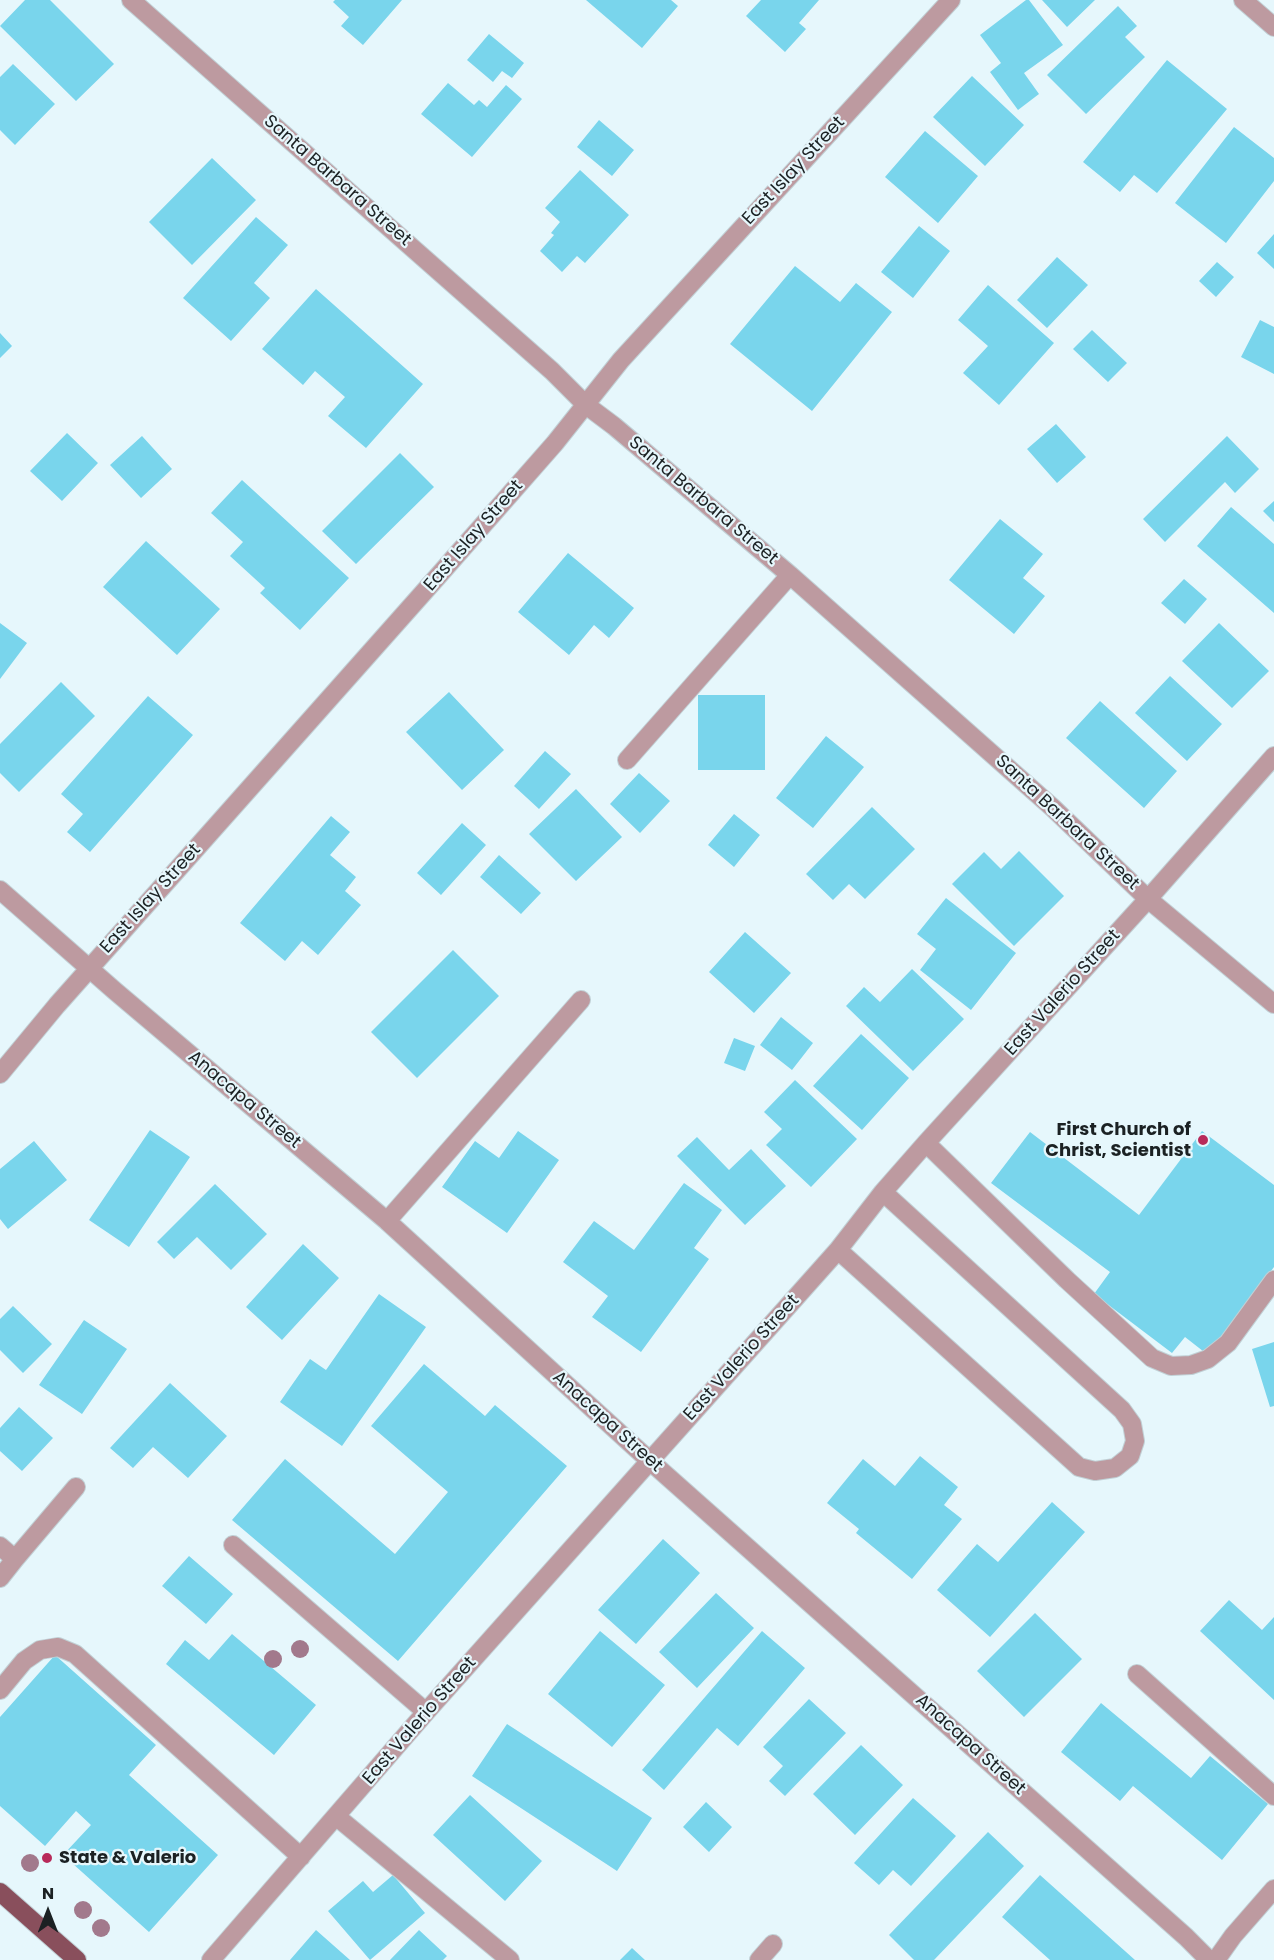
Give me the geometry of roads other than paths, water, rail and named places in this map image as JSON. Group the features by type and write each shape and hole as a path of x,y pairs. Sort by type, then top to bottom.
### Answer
{"main road":[{"path":"0,1893 77,1960"}],"street":[{"name":"Santa Barbara Street","path":"131,0 544,363 586,405 790,575 1053,808 1148,899 1274,1004"},
{"name":"East Islay Street","path":"0,1074 57,1005 439,575 586,405 621,360 951,0"},
{"path":"1243,0 1274,27"},
{"path":"627,760 790,575"},
{"name":"East Valerio Street","path":"211,1960 426,1712 838,1250 883,1192 926,1143 1148,899 1274,756"},
{"name":"Anacapa Street","path":"0,890 89,969 387,1221 650,1461 1186,1937 1209,1960"},
{"path":"387,1221 581,1000"},
{"path":"926,1143 1067,1280 1152,1358 1171,1366 1191,1365 1208,1359 1228,1343 1274,1280"},
{"path":"838,1250 1079,1467 1095,1472 1115,1468 1131,1456 1135,1441 1134,1432 1132,1424 1122,1410 883,1192"},
{"path":"0,1578 76,1487"},
{"path":"233,1545 426,1712"},
{"path":"0,1546 15,1559"},
{"path":"0,1690 24,1661 40,1650 58,1647 75,1654 301,1857"},
{"path":"1137,1674 1274,1796"},
{"path":"337,1816 510,1960"},
{"path":"1216,1960 1233,1936 1274,1889"},
{"path":"759,1960 773,1944"}],"place":[{"name":"First Church of Christ, Scientist","path":"1203,1140"},
{"name":"State & Valerio","path":"47,1858"}]}
